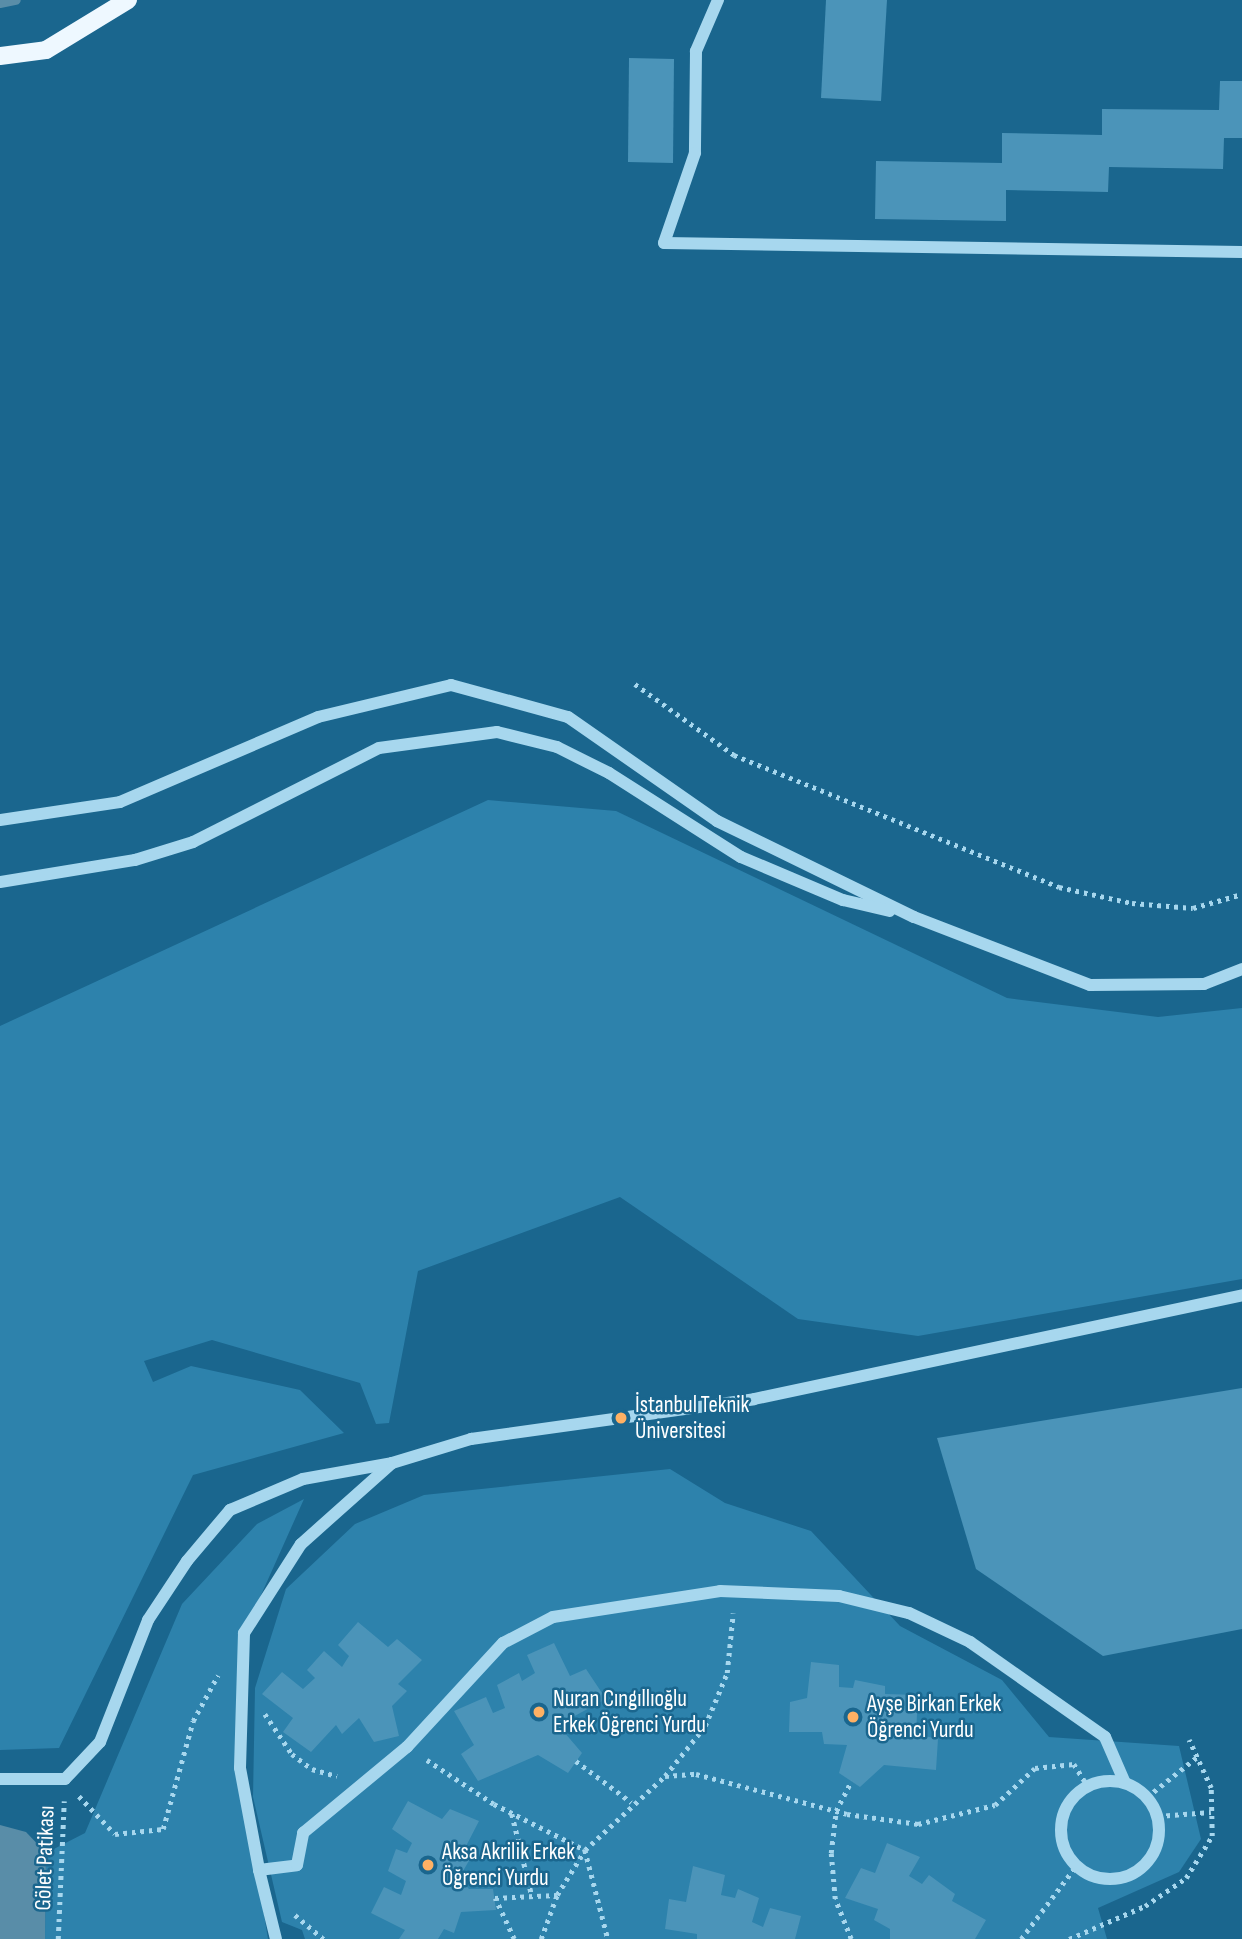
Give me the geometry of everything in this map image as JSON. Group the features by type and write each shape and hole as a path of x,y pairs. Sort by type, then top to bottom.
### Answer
{"main road":[{"path":"0,56 46,50 128,0"}],"street":[{"path":"718,0 696,51 695,153 664,243 1242,253"},
{"path":"0,820 120,802 318,717 451,685 568,717 717,821 914,917 1090,985 1204,984 1242,969"},
{"path":"0,882 135,860 193,842 379,748 497,732 556,747 609,773 741,858 843,900 914,917"},
{"path":"0,1779 65,1779 100,1742 148,1620 230,1510 303,1479 392,1463 471,1439 754,1399 1242,1295"},
{"path":"276,1939 259,1870 240,1768 240,1676 244,1633 269,1587 301,1544 392,1463"},
{"path":"259,1870 297,1865 303,1833 407,1747 503,1643 553,1617 720,1591 839,1596 909,1613 970,1642 1105,1737 1125,1783 1147,1797 1158,1816 1157,1848 1137,1872 1105,1880 1076,1866 1066,1854 1061,1823 1075,1795 1088,1786 1125,1783"}],"path":[{"path":"635,684 734,755 1059,887 1193,908 1242,894"},
{"path":"541,1939 557,1895 585,1850 631,1802 665,1776 705,1726 727,1674 736,1631 733,1607 720,1591"},
{"path":"65,1779 114,1834 156,1833 169,1820 193,1721 223,1667 229,1663 292,1754 329,1775 368,1777"},
{"path":"1069,1939 1145,1906 1186,1878 1212,1836 1211,1788 1189,1740"},
{"path":"407,1747 512,1814 585,1850 608,1939"},
{"path":"1147,1797 1197,1758"},
{"path":"576,1761 631,1802"},
{"path":"665,1776 696,1774 836,1811 918,1824 959,1818 995,1805 1035,1768 1074,1764 1088,1786"},
{"name":"Gölet Patikası","path":"58,1939 65,1779"},
{"path":"851,1781 836,1811 835,1899 851,1939"},
{"path":"1158,1816 1211,1812"},
{"path":"512,1814 532,1896"},
{"path":"1021,1939 1076,1866"},
{"path":"514,1939 495,1898 557,1895"}],"shaded area":[{"path":"488,800 616,811 1007,998 1158,1017 1242,1008 1242,1279 918,1336 798,1319 620,1197 418,1271 389,1423 376,1424 360,1383 212,1340 144,1361 153,1382 191,1366 300,1390 344,1433 193,1475 59,1748 0,1750 0,1026"},
{"path":"670,1469 725,1503 811,1531 900,1626 1002,1680 1049,1737 1179,1746 1201,1839 1179,1872 1098,1908 1107,1939 305,1939 302,1930 282,1922 253,1797 255,1688 286,1589 355,1524 424,1495"},
{"path":"304,1499 244,1633 240,1768 268,1939 45,1939 46,1853 85,1833 182,1604 257,1524"},
{"path":"0,1825 26,1832 46,1853 45,1939 0,1939"}],"building":[{"path":"826,0 887,0 881,101 821,98"},
{"path":"629,58 674,59 673,163 628,162"},
{"path":"1220,81 1242,81 1242,138 1224,138 1223,169 1109,167 1108,192 1006,190 1006,221 875,219 876,161 1002,163 1002,133 1102,135 1102,109 1219,110"},
{"path":"1242,1388 1242,1629 1103,1656 976,1569 937,1438"},
{"path":"358,1622 388,1647 397,1639 422,1660 398,1684 407,1691 392,1706 399,1736 374,1742 359,1718 342,1734 336,1725 311,1752 283,1732 293,1718 262,1694 282,1672 303,1689 315,1678 307,1670 324,1651 342,1667 349,1656 338,1645"},
{"name":"Nuran Cıngıllıoğlu Erkek Öğrenci Yurdu","path":"554,1643 570,1676 586,1669 606,1699 558,1725 582,1753 568,1773 538,1755 478,1781 461,1754 474,1745 454,1711 486,1697 493,1713 505,1708 497,1685 519,1673 522,1681 535,1673 527,1655"},
{"name":"Ayşe Birkan Erkek Öğrenci Yurdu","path":"811,1662 839,1665 839,1687 853,1688 855,1680 885,1686 885,1694 918,1695 916,1734 938,1739 936,1770 884,1765 860,1787 839,1773 847,1745 824,1744 822,1732 789,1732 790,1702 807,1698"},
{"name":"Aksa Akrilik Erkek Öğrenci Yurdu","path":"408,1801 442,1819 450,1809 479,1821 462,1854 470,1859 459,1878 469,1889 493,1889 496,1910 461,1912 454,1933 444,1929 438,1939 399,1939 405,1930 371,1913 384,1887 401,1895 406,1881 388,1871 396,1849 407,1853 412,1843 392,1829"},
{"path":"887,1843 920,1857 909,1876 922,1884 929,1875 955,1894 952,1901 986,1920 975,1939 890,1939 890,1929 874,1920 878,1909 845,1898 861,1868 875,1873"},
{"path":"693,1866 725,1875 721,1895 735,1898 738,1889 759,1898 752,1922 763,1927 770,1908 801,1916 795,1939 697,1939 697,1934 665,1929 669,1899 686,1902"}],"waterway":[{"path":"0,3 16,0"}],"place":[{"name":"İstanbul Teknik Üniversitesi","path":"621,1418"},
{"name":"Nuran Cıngıllıoğlu Erkek Öğrenci Yurdu","path":"539,1712"},
{"name":"Ayşe Birkan Erkek Öğrenci Yurdu","path":"853,1717"},
{"name":"Aksa Akrilik Erkek Öğrenci Yurdu","path":"428,1865"}]}
